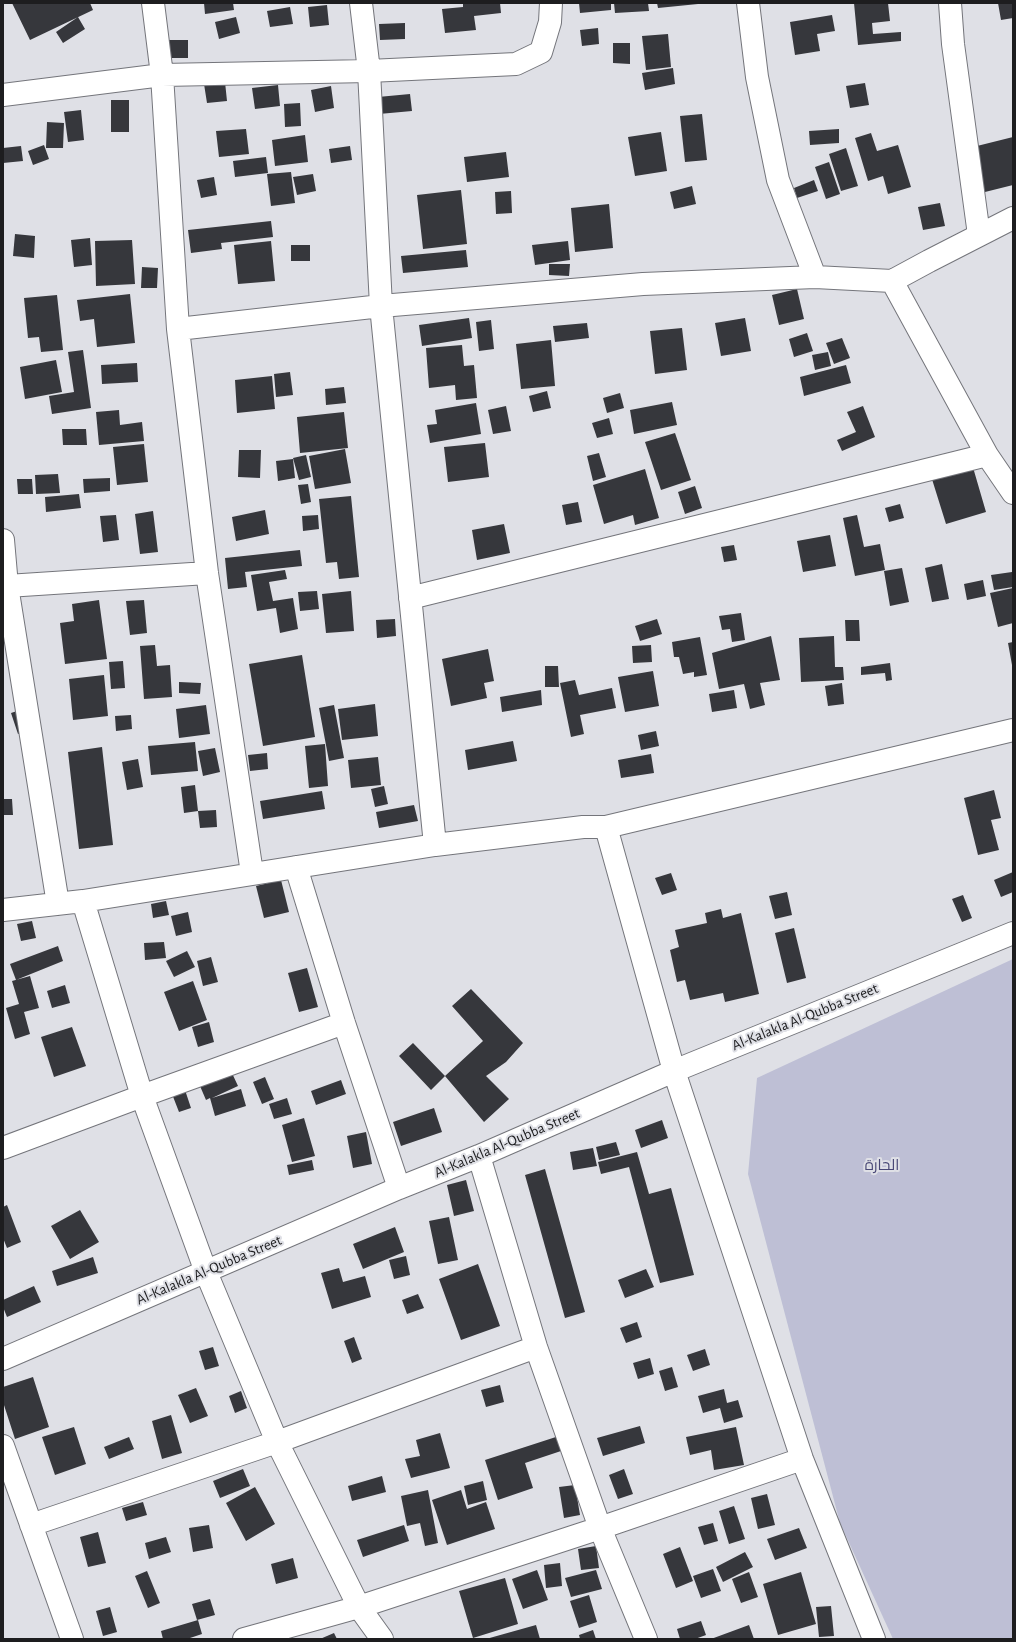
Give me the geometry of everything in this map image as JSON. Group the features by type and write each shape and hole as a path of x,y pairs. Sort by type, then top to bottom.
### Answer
{"street":[{"path":"153,3 162,75 178,330 207,573 252,873"},
{"path":"361,3 369,71 381,306 435,845"},
{"path":"3,95 162,75 369,71 516,64 541,52 550,22 551,3"},
{"path":"748,3 757,77 778,180 815,277"},
{"path":"950,3 978,235"},
{"path":"178,330 381,306 643,284 815,277 892,281 1013,218"},
{"path":"892,281 987,455 1013,493"},
{"path":"410,598 987,455"},
{"path":"3,540 7,586 58,904"},
{"path":"7,586 207,573"},
{"path":"3,910 83,901 435,845 583,827 606,827 1013,730"},
{"path":"606,827 674,1071 802,1458 874,1639"},
{"path":"296,867 344,1023 399,1188"},
{"path":"83,901 142,1096 206,1272 276,1442 359,1607 382,1639"},
{"name":"Al-Kalakla Al-Qubba Street","path":"3,1359 674,1071 1013,933"},
{"path":"3,1148 344,1023"},
{"path":"479,1156 536,1347 600,1528 646,1639"},
{"path":"31,1525 276,1442 536,1347"},
{"path":"3,1446 72,1639"},
{"path":"244,1639 359,1607 600,1528 802,1458"}],"green space":[{"name":"الحارة","path":"1013,959 1013,1639 893,1639 840,1523 748,1174 757,1078"}],"building":[{"path":"12,3 90,3 93,10 30,40"},
{"path":"204,3 233,3 234,10 205,14"},
{"path":"463,3 500,3 501,13 474,16 476,30 445,33 442,9 463,7"},
{"path":"579,3 611,3 611,10 580,13"},
{"path":"614,3 648,3 649,11 615,13"},
{"path":"657,3 698,3 698,4 658,8"},
{"path":"854,3 888,3 890,21 872,23 873,34 901,32 901,41 858,45"},
{"path":"998,3 1013,3 1013,18 1001,20"},
{"path":"327,5 329,25 310,27 308,7"},
{"path":"290,7 293,24 270,27 267,11"},
{"path":"832,15 835,31 817,34 820,51 795,55 790,22"},
{"path":"78,17 85,29 63,43 56,32"},
{"path":"236,17 240,33 219,39 215,22"},
{"path":"405,23 405,39 380,40 379,24"},
{"path":"598,28 599,44 582,46 580,30"},
{"path":"668,34 671,67 646,70 642,36"},
{"path":"169,40 188,40 188,58 170,58"},
{"path":"613,43 630,43 630,64 613,63"},
{"path":"673,68 675,84 645,90 642,73"},
{"path":"225,82 227,101 207,103 204,84"},
{"path":"865,83 869,105 850,108 846,86"},
{"path":"278,85 280,106 255,109 252,88"},
{"path":"331,86 334,108 315,112 311,90"},
{"path":"410,94 412,111 379,114 378,97"},
{"path":"111,100 129,100 129,132 111,132"},
{"path":"300,103 301,126 285,127 284,104"},
{"path":"81,110 84,140 68,142 64,112"},
{"path":"702,114 707,160 685,162 680,116"},
{"path":"47,122 64,123 63,148 46,148"},
{"path":"246,129 249,154 219,157 216,131"},
{"path":"839,129 839,143 810,145 809,131"},
{"path":"661,132 667,171 635,176 628,137"},
{"path":"871,133 877,151 898,145 911,187 888,194 883,176 868,181 855,138"},
{"path":"305,135 308,162 275,166 272,140"},
{"path":"1013,137 1013,185 985,192 973,147"},
{"path":"44,145 49,159 33,165 28,151"},
{"path":"21,146 23,161 3,163 3,148"},
{"path":"350,146 352,160 331,163 329,149"},
{"path":"846,148 858,186 841,191 829,154"},
{"path":"506,152 509,177 467,182 464,157"},
{"path":"266,157 268,173 235,177 233,161"},
{"path":"829,162 840,194 826,199 815,167"},
{"path":"291,172 295,203 271,206 267,174"},
{"path":"313,174 316,191 297,195 293,177"},
{"path":"214,177 217,195 201,198 197,180"},
{"path":"814,180 818,191 797,198 794,188"},
{"path":"692,186 696,204 674,209 670,192"},
{"path":"461,190 467,244 423,249 417,195"},
{"path":"511,191 512,213 496,214 495,192"},
{"path":"940,203 945,226 923,230 918,207"},
{"path":"609,204 613,248 575,252 571,208"},
{"path":"271,221 273,237 221,243 222,249 191,253 188,230"},
{"path":"15,234 35,236 34,258 13,256"},
{"path":"90,238 92,265 74,267 71,240"},
{"path":"132,240 135,284 96,286 95,241"},
{"path":"271,241 275,281 238,284 234,245"},
{"path":"568,241 570,260 535,265 532,245"},
{"path":"291,245 310,245 310,261 291,261"},
{"path":"466,250 468,267 403,273 401,256"},
{"path":"549,264 570,264 569,276 549,275"},
{"path":"142,267 158,268 157,288 141,288"},
{"path":"797,289 804,319 779,325 772,295"},
{"path":"130,294 135,343 97,347 94,319 80,321 77,300"},
{"path":"57,295 63,350 41,352 39,337 28,338 24,298"},
{"path":"469,318 472,338 422,346 419,325"},
{"path":"745,318 751,351 721,356 715,323"},
{"path":"491,320 494,349 479,351 476,322"},
{"path":"587,323 589,338 555,342 553,326"},
{"path":"682,328 687,370 655,374 650,331"},
{"path":"807,333 813,351 794,357 789,339"},
{"path":"842,338 850,358 834,364 826,343"},
{"path":"551,340 555,386 521,389 516,344"},
{"path":"462,345 464,366 474,365 477,398 456,400 455,385 429,388 426,348"},
{"path":"83,350 91,408 52,414 49,396 74,392 68,352"},
{"path":"828,352 831,366 815,370 812,355"},
{"path":"56,360 62,392 25,399 20,367"},
{"path":"137,363 138,382 102,384 101,365"},
{"path":"846,365 851,383 804,396 800,377"},
{"path":"290,372 293,395 276,397 274,374"},
{"path":"272,376 275,409 237,413 235,380"},
{"path":"344,387 346,403 326,405 325,389"},
{"path":"547,391 551,408 533,412 529,396"},
{"path":"620,393 624,408 607,413 603,398"},
{"path":"672,402 677,425 634,434 630,410"},
{"path":"476,403 481,434 430,443 427,425 437,424 435,410"},
{"path":"506,406 511,431 493,434 488,410"},
{"path":"863,406 875,437 842,451 837,440 856,432 847,412"},
{"path":"119,410 120,425 142,422 144,441 99,445 96,412"},
{"path":"344,412 348,448 300,453 297,417"},
{"path":"609,418 613,434 597,438 592,423"},
{"path":"62,429 86,429 87,445 63,445"},
{"path":"675,433 691,480 661,490 645,442"},
{"path":"485,443 489,477 448,482 444,447"},
{"path":"144,444 148,482 117,485 113,447"},
{"path":"345,449 351,483 315,489 309,456"},
{"path":"239,450 261,450 260,478 238,477"},
{"path":"599,453 606,477 593,481 587,456"},
{"path":"306,455 311,477 299,480 293,458"},
{"path":"293,459 295,478 278,481 276,461"},
{"path":"972,464 986,512 946,524 931,476"},
{"path":"645,469 659,518 635,525 633,515 604,524 593,485"},
{"path":"58,474 60,493 36,494 35,475"},
{"path":"110,478 110,491 84,493 83,479"},
{"path":"17,479 32,479 33,494 18,494"},
{"path":"308,484 311,502 301,504 298,485"},
{"path":"695,486 702,508 685,514 678,492"},
{"path":"79,494 81,508 46,512 45,497"},
{"path":"351,496 359,577 339,579 337,562 326,563 319,499"},
{"path":"578,502 582,522 566,525 562,505"},
{"path":"900,504 904,518 889,522 885,508"},
{"path":"265,510 269,534 236,541 232,517"},
{"path":"153,511 158,552 140,554 135,514"},
{"path":"116,515 119,540 103,542 100,516"},
{"path":"318,515 319,529 303,531 302,516"},
{"path":"857,515 864,547 880,544 885,570 855,576 843,518"},
{"path":"504,524 510,553 477,560 472,530"},
{"path":"830,535 836,566 803,572 797,541"},
{"path":"734,545 737,560 724,562 721,547"},
{"path":"300,550 302,566 245,572 247,587 228,589 225,558"},
{"path":"942,564 949,599 932,602 925,568"},
{"path":"902,568 909,602 890,606 884,571"},
{"path":"285,570 287,579 269,582 273,601 293,598 298,629 280,633 276,608 257,611 251,575"},
{"path":"1012,572 1013,587 994,590 991,575"},
{"path":"983,580 986,596 967,600 964,584"},
{"path":"1013,588 1013,623 998,627 990,593"},
{"path":"317,591 319,609 300,611 298,592"},
{"path":"351,591 354,631 326,633 322,594"},
{"path":"99,600 107,659 65,664 60,623 74,621 72,604"},
{"path":"144,600 147,633 130,635 126,601"},
{"path":"741,613 745,640 732,642 730,629 722,630 719,616"},
{"path":"395,619 396,636 377,638 376,620"},
{"path":"657,619 662,634 640,641 635,626"},
{"path":"845,620 859,620 860,641 846,641"},
{"path":"771,636 780,680 760,683 765,705 750,709 744,684 719,689 712,653"},
{"path":"834,636 835,667 843,667 844,680 801,682 799,638"},
{"path":"700,637 707,675 694,677 694,672 683,674 679,657 674,657 672,642"},
{"path":"1013,642 1013,665 1012,665 1008,643"},
{"path":"155,645 157,666 170,665 172,697 144,699 140,646"},
{"path":"651,645 652,662 633,663 632,646"},
{"path":"488,649 494,681 484,683 487,698 451,706 442,659"},
{"path":"302,655 315,737 263,746 249,664"},
{"path":"123,661 125,688 111,689 109,662"},
{"path":"890,663 892,680 886,681 885,673 861,675 861,667"},
{"path":"545,666 558,666 559,687 545,687"},
{"path":"653,671 659,706 625,712 618,677"},
{"path":"104,675 108,716 73,720 69,679"},
{"path":"575,680 579,695 612,688 616,708 580,715 584,734 571,737 560,683"},
{"path":"179,682 201,683 200,694 179,693"},
{"path":"842,683 844,704 828,706 825,686"},
{"path":"541,690 542,705 502,712 500,697"},
{"path":"734,690 737,708 712,712 709,694"},
{"path":"375,704 378,736 342,740 338,709"},
{"path":"206,705 210,734 179,738 176,709"},
{"path":"334,705 344,758 329,761 319,708"},
{"path":"26,708 32,730 18,734 11,713"},
{"path":"131,715 132,729 116,731 115,716"},
{"path":"656,731 659,746 641,750 638,735"},
{"path":"513,741 517,761 468,770 465,750"},
{"path":"195,742 198,771 151,775 148,746"},
{"path":"325,744 328,786 309,788 305,746"},
{"path":"102,747 113,845 79,849 68,752"},
{"path":"215,748 220,772 203,776 198,751"},
{"path":"267,753 268,769 250,771 248,755"},
{"path":"651,754 654,773 621,778 618,760"},
{"path":"378,757 381,785 351,788 348,760"},
{"path":"138,759 143,787 127,790 122,762"},
{"path":"195,785 198,811 184,813 181,787"},
{"path":"384,786 388,804 375,807 371,789"},
{"path":"994,790 1001,818 991,820 999,850 978,855 964,798"},
{"path":"322,791 325,809 263,819 260,801"},
{"path":"3,799 12,799 13,815 3,815"},
{"path":"414,805 418,821 379,828 376,812"},
{"path":"216,810 217,827 200,828 198,811"},
{"path":"1013,872 1013,892 1001,897 994,880"},
{"path":"671,873 677,890 662,895 655,878"},
{"path":"281,880 289,912 264,918 256,886"},
{"path":"787,892 792,915 775,919 769,896"},
{"path":"963,895 972,918 962,922 952,899"},
{"path":"166,901 169,915 153,918 151,904"},
{"path":"721,909 723,918 741,913 759,994 725,1002 723,993 690,1000 685,980 677,982 670,950 679,947 675,930 707,923 705,913"},
{"path":"188,912 192,932 176,936 171,916"},
{"path":"32,921 36,938 21,941 17,924"},
{"path":"794,928 806,978 787,983 775,933"},
{"path":"164,942 166,958 145,960 144,943"},
{"path":"58,946 63,961 16,980 10,964"},
{"path":"187,951 195,967 174,977 166,961"},
{"path":"211,957 218,982 203,986 197,961"},
{"path":"307,968 318,1007 299,1012 288,973"},
{"path":"30,976 39,1008 24,1012 30,1034 15,1039 6,1008 19,1004 12,981"},
{"path":"193,981 207,1020 179,1031 164,992"},
{"path":"65,985 70,1003 52,1008 47,991"},
{"path":"471,989 523,1043 506,1062 486,1076 509,1099 484,1122 445,1076 483,1041 452,1006"},
{"path":"209,1022 214,1042 198,1047 192,1027"},
{"path":"72,1027 86,1066 54,1077 41,1037"},
{"path":"413,1043 445,1076 431,1090 399,1056"},
{"path":"231,1071 238,1086 212,1098 241,1089 246,1106 215,1116 210,1098 206,1100 200,1086"},
{"path":"265,1077 274,1099 262,1104 253,1082"},
{"path":"341,1080 346,1094 316,1105 311,1091"},
{"path":"185,1090 191,1108 179,1112 172,1094"},
{"path":"287,1098 292,1114 274,1119 269,1104"},
{"path":"434,1108 442,1132 401,1146 393,1122"},
{"path":"304,1118 315,1156 292,1162 282,1125"},
{"path":"662,1120 668,1138 641,1148 635,1130"},
{"path":"366,1132 372,1164 353,1168 347,1136"},
{"path":"616,1142 620,1155 599,1160 596,1147"},
{"path":"593,1148 597,1166 573,1170 570,1152"},
{"path":"637,1152 649,1194 671,1188 694,1275 660,1283 629,1167 601,1174 598,1162"},
{"path":"312,1160 314,1170 289,1175 287,1165"},
{"path":"545,1169 585,1312 565,1318 525,1175"},
{"path":"466,1180 474,1211 454,1216 447,1185"},
{"path":"7,1205 21,1242 7,1248 3,1238 3,1207"},
{"path":"80,1210 99,1242 70,1259 51,1226"},
{"path":"449,1217 458,1260 438,1264 429,1221"},
{"path":"395,1227 404,1252 363,1269 353,1244"},
{"path":"406,1256 410,1275 394,1279 389,1260"},
{"path":"93,1257 98,1273 57,1286 52,1271"},
{"path":"478,1264 500,1326 461,1340 439,1279"},
{"path":"339,1268 343,1282 365,1276 371,1297 332,1309 321,1273"},
{"path":"646,1269 654,1287 625,1298 618,1280"},
{"path":"34,1286 41,1302 7,1317 3,1307 3,1300"},
{"path":"418,1294 424,1308 407,1314 402,1300"},
{"path":"637,1322 642,1337 626,1343 620,1328"},
{"path":"354,1337 362,1359 352,1363 344,1341"},
{"path":"213,1347 219,1366 205,1370 199,1351"},
{"path":"705,1349 710,1365 693,1371 687,1355"},
{"path":"650,1358 654,1374 638,1379 633,1363"},
{"path":"672,1367 678,1387 665,1391 659,1371"},
{"path":"33,1377 49,1427 15,1439 3,1402 3,1387"},
{"path":"500,1385 504,1402 486,1407 481,1390"},
{"path":"196,1388 208,1416 190,1423 178,1395"},
{"path":"724,1389 727,1403 738,1400 743,1417 724,1423 720,1408 703,1413 698,1396"},
{"path":"241,1391 247,1408 235,1413 229,1396"},
{"path":"171,1415 182,1453 162,1459 152,1421"},
{"path":"640,1426 645,1443 603,1456 597,1438"},
{"path":"74,1427 86,1464 55,1475 42,1437"},
{"path":"736,1427 744,1465 714,1470 711,1450 690,1455 686,1437"},
{"path":"440,1433 450,1468 411,1478 405,1459 420,1456 416,1440"},
{"path":"559,1436 564,1450 525,1463 533,1488 498,1500 485,1460"},
{"path":"129,1437 134,1449 109,1459 104,1447"},
{"path":"243,1469 250,1486 220,1498 213,1481"},
{"path":"624,1469 633,1494 618,1499 609,1475"},
{"path":"382,1476 386,1492 352,1501 348,1486"},
{"path":"483,1481 487,1500 468,1505 464,1486"},
{"path":"575,1485 580,1515 564,1518 559,1487"},
{"path":"255,1487 275,1524 246,1541 226,1503"},
{"path":"428,1490 438,1543 425,1546 420,1523 407,1526 401,1496"},
{"path":"461,1490 467,1509 486,1502 495,1529 447,1545 432,1500"},
{"path":"767,1494 775,1525 758,1529 751,1498"},
{"path":"143,1502 147,1515 126,1521 122,1508"},
{"path":"734,1506 745,1539 729,1544 719,1511"},
{"path":"713,1523 718,1541 704,1545 698,1527"},
{"path":"209,1525 213,1548 193,1552 189,1528"},
{"path":"404,1525 409,1541 363,1557 357,1540"},
{"path":"799,1528 807,1548 775,1560 767,1539"},
{"path":"98,1532 106,1563 88,1567 80,1537"},
{"path":"166,1537 171,1552 149,1559 145,1543"},
{"path":"596,1546 599,1568 581,1570 578,1549"},
{"path":"680,1547 693,1581 676,1588 663,1554"},
{"path":"745,1552 753,1567 723,1582 716,1567"},
{"path":"293,1558 298,1578 276,1584 271,1564"},
{"path":"560,1563 562,1586 546,1588 544,1565"},
{"path":"713,1569 721,1591 701,1598 693,1576"},
{"path":"537,1570 548,1600 523,1609 512,1579"},
{"path":"596,1570 602,1589 571,1597 565,1578"},
{"path":"147,1571 160,1603 148,1608 135,1576"},
{"path":"749,1572 758,1597 741,1603 732,1579"},
{"path":"801,1572 816,1624 778,1635 763,1584"},
{"path":"505,1578 518,1624 473,1638 459,1591"},
{"path":"589,1595 597,1622 579,1628 570,1601"},
{"path":"210,1599 215,1615 197,1620 192,1604"},
{"path":"831,1606 834,1636 819,1637 816,1607"},
{"path":"110,1607 117,1632 103,1636 96,1611"},
{"path":"198,1620 202,1634 187,1639 163,1639 161,1631"},
{"path":"701,1621 706,1635 695,1639 680,1639 677,1629"},
{"path":"536,1625 540,1639 486,1639"},
{"path":"749,1625 754,1639 711,1639"},
{"path":"593,1630 596,1639 580,1639 579,1635"},
{"path":"334,1633 337,1639 320,1639"}]}
